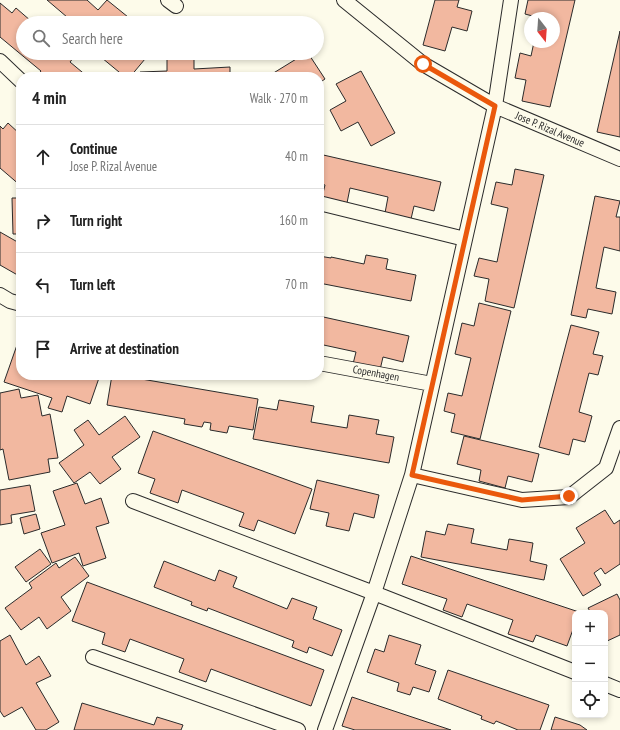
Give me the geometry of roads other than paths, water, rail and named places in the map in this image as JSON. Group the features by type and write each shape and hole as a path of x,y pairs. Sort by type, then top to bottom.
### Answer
{"street":[{"name":"Jose P. Rizal Avenue","path":"344,0 423,64 495,106 620,159"},
{"path":"325,730 374,593 412,475 495,106 511,0"},
{"path":"0,61 16,76"},
{"path":"324,204 465,239"},
{"path":"0,294 16,302"},
{"name":"Copenhagen","path":"324,364 432,384"},
{"path":"412,475 522,500 569,496 606,468 620,428"},
{"path":"133,501 572,671"},
{"path":"93,657 298,730"},
{"path":"608,685 620,690"}]}
